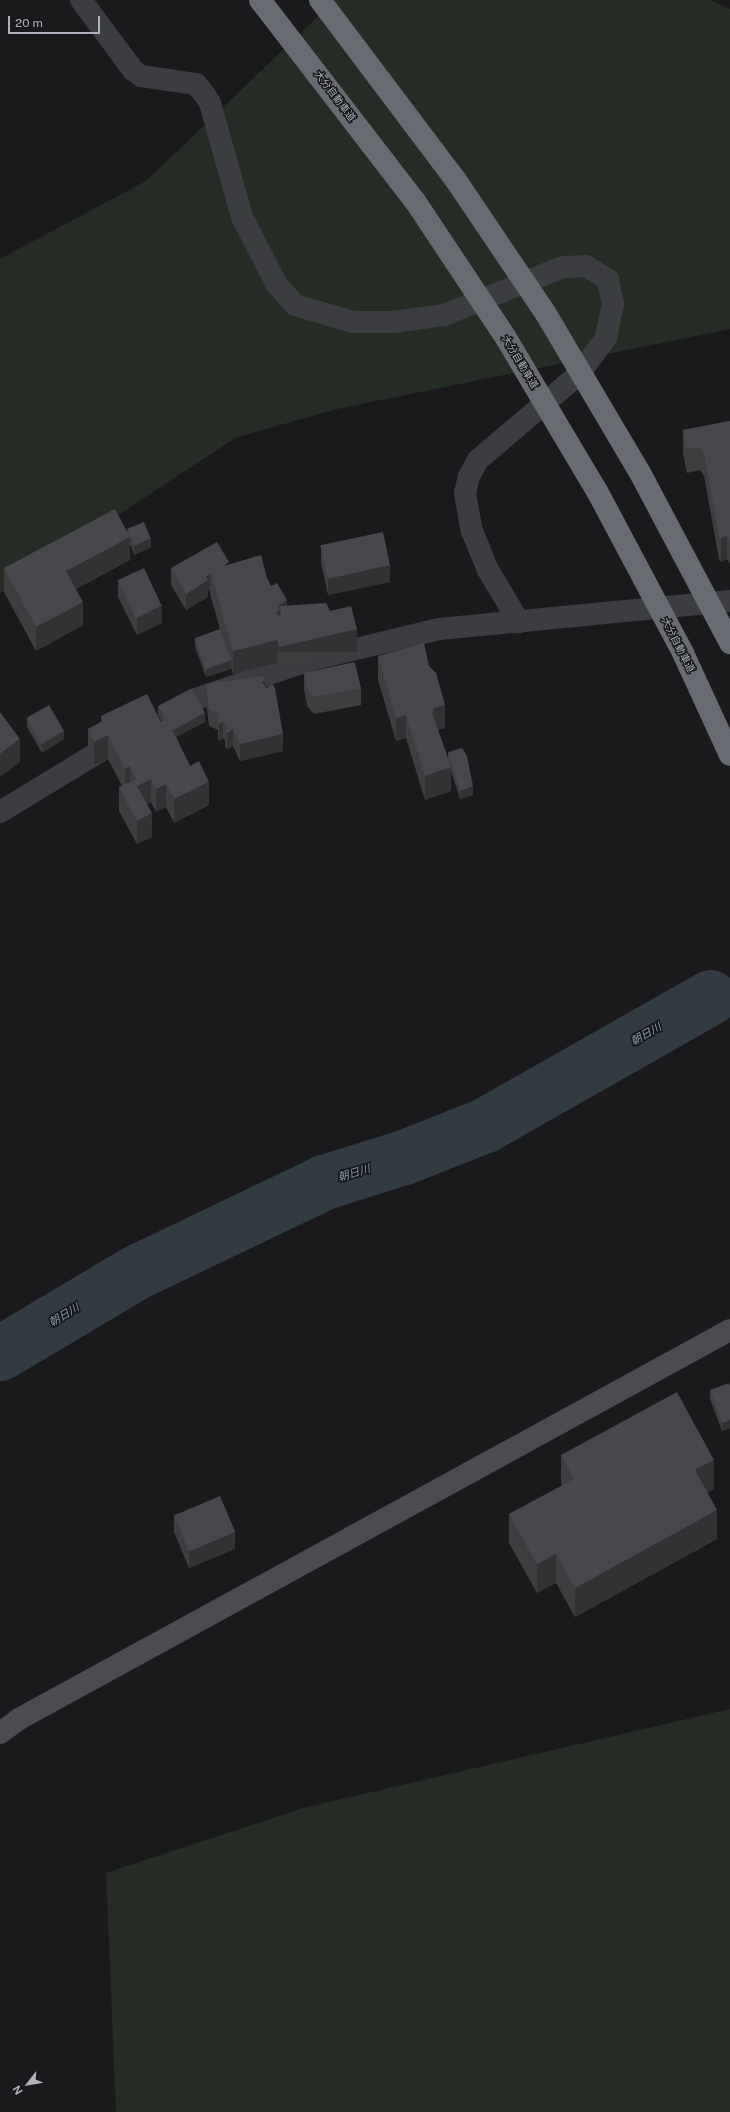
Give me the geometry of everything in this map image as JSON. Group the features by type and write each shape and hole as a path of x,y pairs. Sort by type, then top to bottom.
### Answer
{"highway":[{"name":"大分自動車道","path":"260,0 415,201 506,338 597,491 683,653 730,755"},
{"path":"320,0 455,179 554,328 639,471 730,644"}],"street":[{"path":"81,0 133,70 141,76 196,84 205,95 210,103 242,217 277,285 295,305 353,322 393,322 444,315 563,267 586,266 608,280 613,304 606,338 579,374 478,460 469,476 465,493 472,531 488,570 519,622"},
{"path":"151,723 193,700 310,660 439,629 730,601"},
{"path":"0,812 130,734"},
{"path":"0,1732 19,1719 730,1330"}],"shaded area":[{"path":"335,0 709,0 730,9 730,329 337,409 235,438 0,593 0,259 146,181"},
{"path":"730,1709 730,2112 116,2112 106,1873 303,1808"}],"building":[{"path":"730,421 730,541 727,535 721,539 719,536 704,453 700,447 687,449 683,430"},
{"path":"115,509 130,537 66,571 83,602 36,627 4,568"},
{"path":"144,522 151,539 134,545 127,529"},
{"path":"383,532 390,565 327,579 320,545"},
{"path":"217,542 229,562 222,567 210,570 210,574 206,576 208,580 186,594 171,568"},
{"path":"261,555 267,578 271,586 277,583 287,600 278,606 280,610 276,612 279,616 281,614 280,606 326,603 330,611 351,606 357,629 279,647 277,640 233,651 210,570"},
{"path":"144,568 162,606 135,618 118,580"},
{"path":"220,629 231,660 206,669 195,638"},
{"path":"424,643 429,666 436,673 445,705 434,708 432,713 451,767 425,776 406,715 396,718 378,656"},
{"path":"354,662 361,688 314,697 307,690 304,673"},
{"path":"263,676 265,680 262,682 266,688 272,684 275,688 283,734 240,744 233,729 227,733 225,730 228,728 223,721 219,724 218,722 218,714 209,709 206,684"},
{"path":"192,689 205,713 173,730 158,706"},
{"path":"147,694 161,722 167,719 190,766 199,761 209,782 174,799 166,784 156,789 151,779 137,786 152,813 137,821 119,787 136,779 130,766 125,769 108,735 94,742 88,729 103,721 101,716"},
{"path":"49,705 64,731 41,744 26,718"},
{"path":"0,712 20,739 0,754"},
{"path":"462,748 467,756 473,786 460,791 448,752"},
{"path":"729,1383 730,1420 722,1423 710,1390"},
{"path":"677,1392 714,1460 695,1470 717,1510 575,1588 556,1554 537,1564 509,1514 574,1479 561,1455"},
{"path":"220,1496 235,1532 189,1551 174,1516"}],"waterway":[{"name":"朝日川","path":"0,1353 134,1273 324,1182 404,1157 485,1125 710,997"}]}
